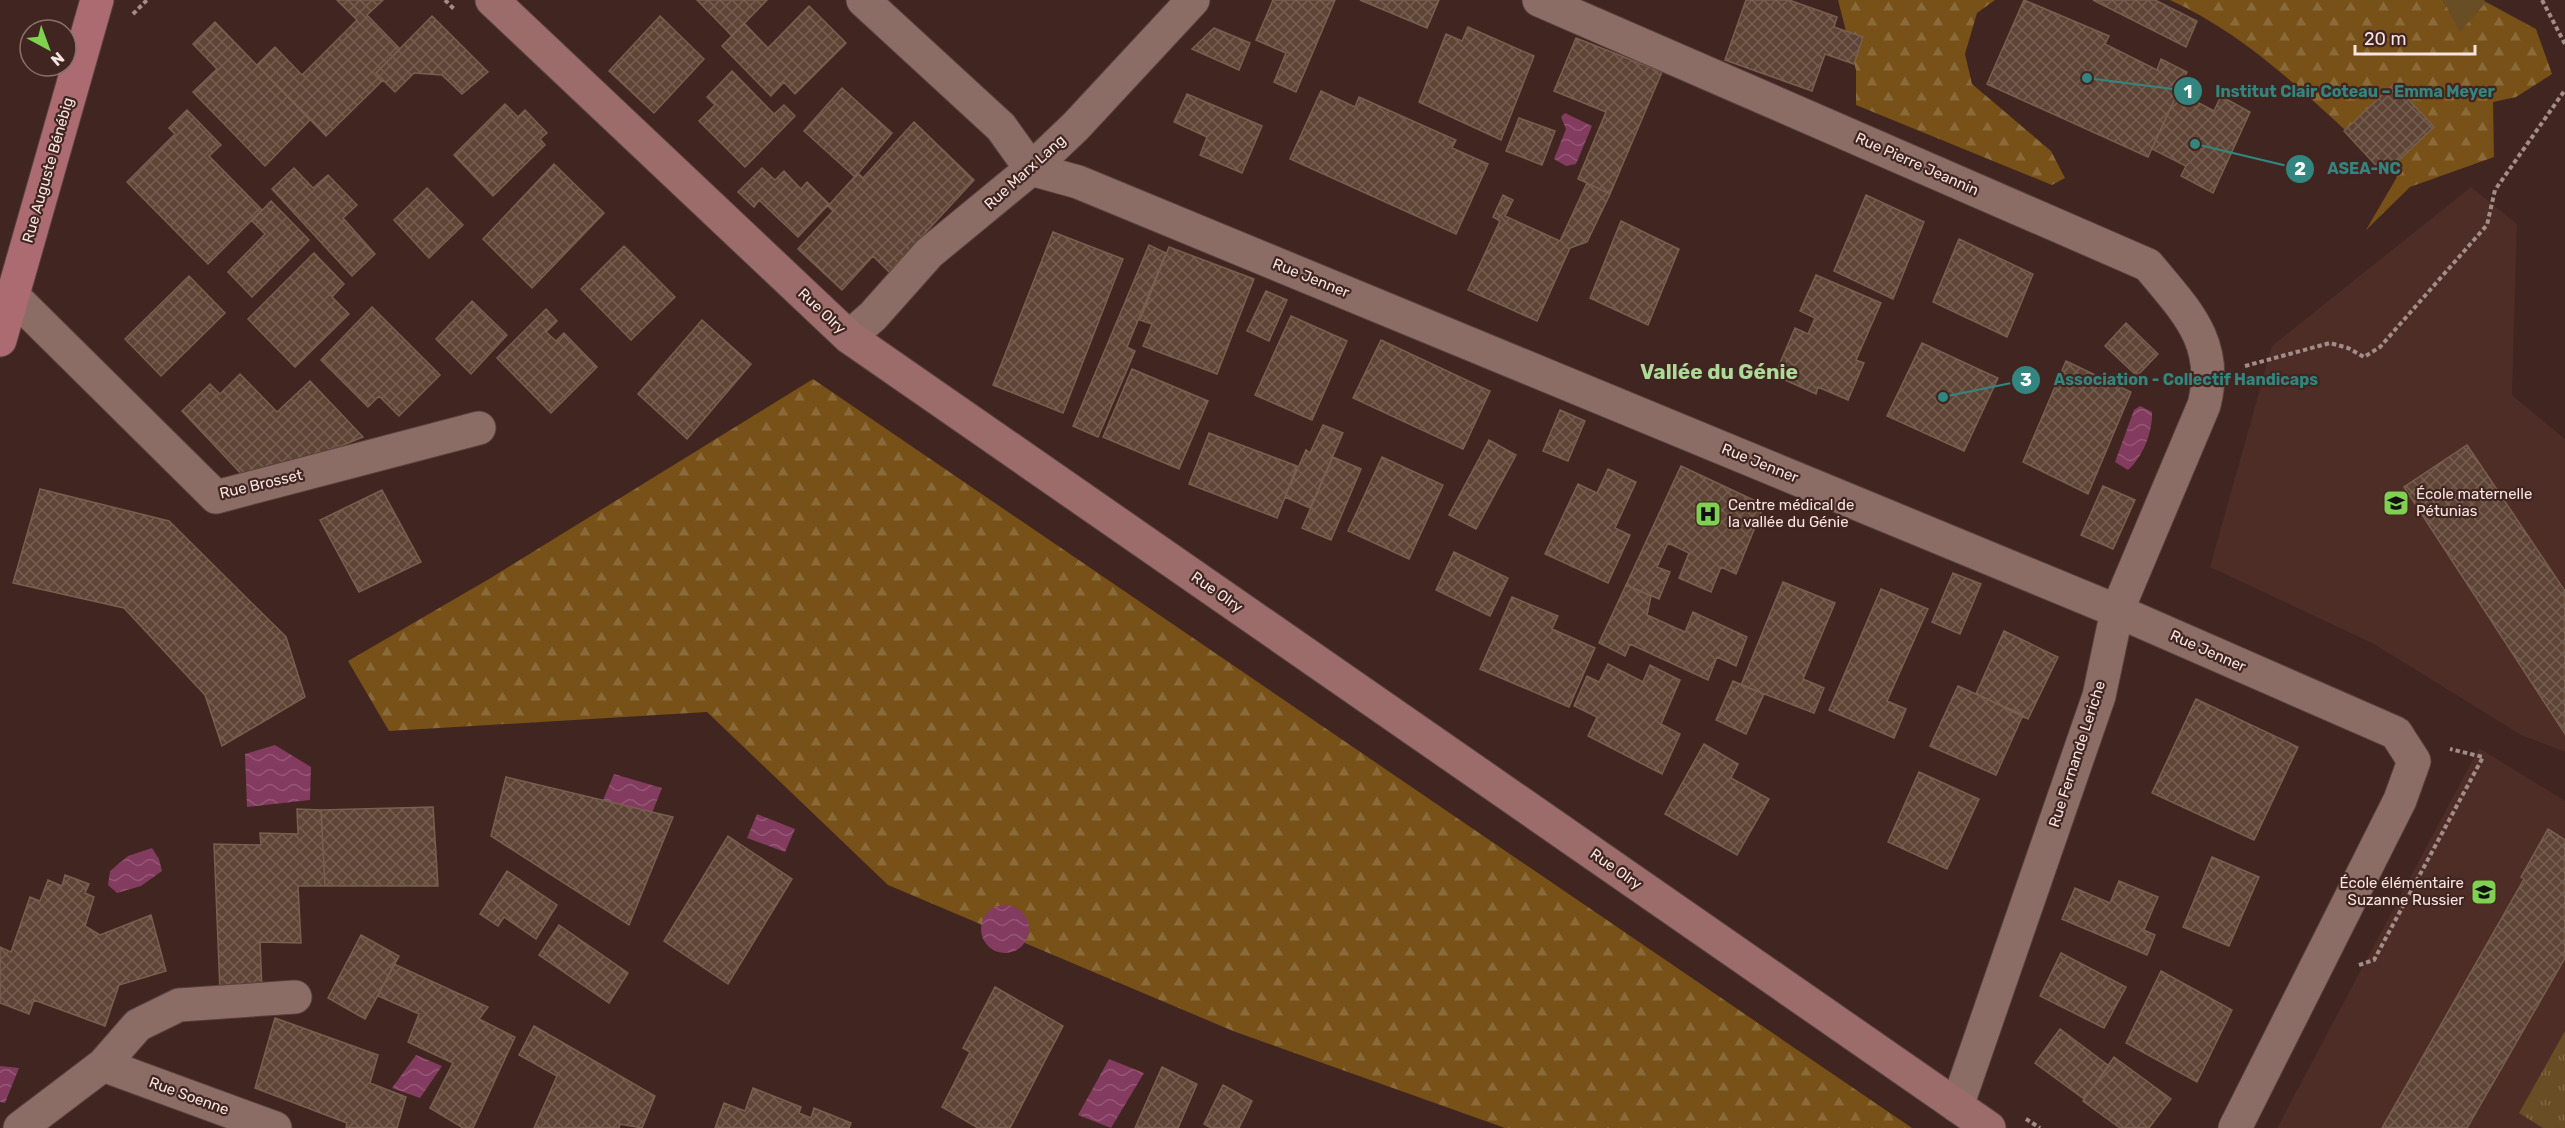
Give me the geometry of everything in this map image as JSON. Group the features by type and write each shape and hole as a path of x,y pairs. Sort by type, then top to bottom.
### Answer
{"main road":[{"name":"Rue Auguste Bénébig","path":"0,340 12,295 107,8"}],"street":[{"name":"Rue Olry","path":"492,0 849,337 1989,1128"},
{"path":"863,0 1000,127 1031,169"},
{"name":"Rue Marx Lang","path":"849,337 873,315 929,254 1031,169 1076,126 1193,0"},
{"name":"Rue Pierre Jeannin","path":"1539,0 2148,265 2191,317 2207,358 2210,381 2204,405"},
{"name":"Rue Jenner","path":"1031,169 1089,187 2117,611 2396,733 2414,761 2400,800 2235,1128"},
{"name":"Rue Brosset","path":"12,295 216,497 479,428"},
{"name":"Rue Fernande Leriche","path":"1957,1106 2099,696 2117,611 2204,405"},
{"path":"20,1128 103,1065 138,1025 179,1005 295,997"},
{"name":"Rue Soenne","path":"103,1065 275,1128"}],"path":[{"path":"107,8 147,0"},
{"path":"2542,0 2565,44"},
{"path":"2233,369 2330,343 2348,348 2364,357 2380,347 2487,225 2495,190 2565,90"},
{"path":"2021,1116 2040,1128"}],"shaded area":[{"name":"École maternelle Pétunias","path":"2471,187 2517,224 2512,395 2565,439 2565,752 2521,735 2374,644 2210,567 2272,346"},
{"name":"École élémentaire Suzanne Russier","path":"2479,748 2565,801 2565,1128 2277,1128"}],"green space":[{"path":"1838,0 1995,0 1977,13 1965,54 1972,84 2051,151 2065,178 2052,185 1856,105 1856,70"},
{"path":"2170,0 2443,0 2460,32 2486,2 2536,29 2552,74 2516,97 2493,102 2494,157 2410,187 2366,230 2397,177 2262,57 2202,17"},
{"path":"2443,0 2484,0 2486,2 2460,33"},
{"path":"813,379 1912,1128 1505,1128 1233,1031 888,885 707,712 389,731 348,661 489,579"},
{"path":"2565,1031 2565,1128 2543,1128 2519,1113"}],"water":[{"path":"1565,113 1592,126 1576,164 1566,166 1554,159 1566,129 1561,117"},
{"path":"2140,406 2152,412 2151,427 2142,451 2128,470 2115,462 2134,410"},
{"path":"275,745 311,767 310,800 247,807 245,754"},
{"path":"614,774 662,788 652,813 603,800"},
{"path":"757,814 795,829 785,852 747,838"},
{"path":"152,848 159,859 162,871 141,886 117,893 108,885 110,871 128,856"},
{"path":"1000,905 1010,905 1022,912 1029,924 1029,934 1022,946 1010,953 1000,953 985,942 981,934 981,924 992,909"},
{"path":"416,1055 442,1066 420,1098 392,1088"},
{"path":"1109,1059 1144,1073 1111,1128 1078,1115"},
{"path":"0,1066 19,1068 5,1103 0,1102"}],"building":[{"path":"337,0 383,0 367,15 400,49 376,73 383,80 326,136 257,65 275,47 302,75 357,20"},
{"path":"697,0 767,0 732,36"},
{"path":"1273,0 1335,0 1296,92 1274,82 1286,53 1256,40"},
{"path":"1360,0 1439,0 1427,28"},
{"path":"1746,0 1789,0 1837,17 1834,27 1863,37 1854,64 1825,54 1812,91 1725,60"},
{"path":"2024,0 2109,36 2105,44 2157,70 2161,59 2187,72 2148,157 1987,84"},
{"path":"2093,0 2155,0 2197,21 2186,47"},
{"path":"809,6 846,43 795,94 784,82 771,96 722,46 744,23 768,48"},
{"path":"432,16 488,72 462,94 442,75 414,73 395,92 376,73"},
{"path":"660,16 704,59 654,113 609,71"},
{"path":"215,22 310,120 265,166 193,92 217,69 193,44"},
{"path":"1468,27 1534,56 1501,140 1419,102 1446,34 1462,41"},
{"path":"1214,28 1250,43 1239,70 1192,49"},
{"path":"1576,38 1662,72 1610,194 1578,179 1606,112 1554,91"},
{"path":"732,71 774,114 784,105 795,116 745,167 699,121 715,105 707,97"},
{"path":"2394,84 2434,127 2384,174 2344,131"},
{"path":"842,88 892,133 855,177 804,131"},
{"path":"1321,91 1355,107 1359,97 1456,140 1452,148 1488,164 1456,234 1290,159"},
{"path":"2178,92 2214,111 2221,96 2250,112 2213,193 2181,176 2186,166 2152,149"},
{"path":"1187,94 1262,126 1242,173 1200,155 1207,137 1174,122"},
{"path":"505,104 518,117 525,110 547,133 540,139 545,145 493,196 454,155"},
{"path":"187,110 221,145 209,156 262,210 208,264 127,182 175,134 169,128"},
{"path":"1519,118 1555,131 1542,165 1506,151"},
{"path":"914,122 974,180 889,272 873,256 842,290 798,249 833,211 828,206 858,173 863,178"},
{"path":"554,164 604,213 532,288 483,239"},
{"path":"294,168 313,188 328,175 357,205 343,218 375,254 352,276 272,189"},
{"path":"762,168 775,180 784,171 801,189 807,182 829,204 798,237 759,200 754,207 738,192"},
{"path":"1587,183 1610,194 1587,242 1570,248 1537,321 1468,290 1500,221 1493,217 1503,195 1513,200 1505,216 1560,241"},
{"path":"427,188 463,225 429,258 394,220"},
{"path":"1866,195 1924,222 1893,299 1834,271"},
{"path":"271,201 309,240 252,297 228,272 265,234 252,221"},
{"path":"1621,221 1679,249 1648,325 1590,298"},
{"path":"1053,232 1123,259 1063,413 993,385"},
{"path":"1959,239 2033,274 2007,337 1933,302"},
{"path":"1149,245 1166,253 1127,347 1135,351 1098,437 1073,426"},
{"path":"624,246 675,297 631,340 581,289"},
{"path":"1169,247 1254,279 1217,374 1143,346 1152,324 1140,320"},
{"path":"314,253 344,284 332,297 349,314 295,367 248,319"},
{"path":"1816,275 1881,303 1856,360 1864,363 1848,400 1818,387 1816,394 1783,379 1785,374 1777,370 1795,328 1808,334 1815,318 1800,311"},
{"path":"189,276 225,313 161,376 125,339"},
{"path":"1266,291 1287,300 1269,341 1247,331"},
{"path":"472,301 507,335 471,374 436,339"},
{"path":"372,307 440,375 399,416 379,396 368,407 321,360"},
{"path":"546,309 557,321 546,332 556,341 564,333 597,367 551,413 497,358"},
{"path":"1291,316 1347,341 1312,420 1255,395"},
{"path":"702,320 751,364 687,439 638,394"},
{"path":"2126,323 2158,354 2137,376 2105,346"},
{"path":"1381,340 1490,391 1463,449 1353,398"},
{"path":"1922,343 1998,378 1964,451 1887,416"},
{"path":"2066,361 2131,392 2088,494 2023,462"},
{"path":"1132,369 1208,401 1179,469 1103,437"},
{"path":"240,374 277,412 310,381 363,437 250,483 182,411 210,384 220,394"},
{"path":"1560,410 1585,421 1568,461 1543,451"},
{"path":"1323,425 1343,433 1310,508 1285,497 1306,450 1310,453"},
{"path":"1209,433 1297,466 1277,518 1189,484"},
{"path":"1489,440 1516,455 1476,529 1449,515"},
{"name":"École maternelle Pétunias","path":"2467,445 2565,591 2565,734 2404,487"},
{"path":"1333,457 1361,469 1331,540 1302,528"},
{"path":"1382,457 1443,485 1409,559 1348,531"},
{"path":"1681,466 1764,505 1736,574 1721,567 1711,592 1679,578 1689,553 1668,543 1657,567 1670,572 1659,599 1626,585"},
{"path":"1608,469 1636,482 1615,528 1630,535 1608,583 1545,554 1578,484 1597,493"},
{"path":"2103,486 2135,500 2113,549 2081,535"},
{"path":"40,489 169,521 286,637 305,697 222,746 205,695 124,608 13,583"},
{"path":"382,490 421,562 359,592 320,520"},
{"path":"1454,552 1508,578 1490,616 1436,590"},
{"path":"1953,573 1981,584 1960,634 1932,622"},
{"path":"1783,582 1835,603 1803,679 1824,688 1814,713 1741,685"},
{"path":"1626,585 1651,596 1647,615 1685,632 1693,612 1747,637 1736,666 1717,657 1708,680 1630,644 1625,656 1599,643"},
{"path":"1881,589 1928,609 1887,701 1906,709 1894,738 1829,710"},
{"path":"1512,597 1558,616 1552,629 1595,648 1569,707 1480,669"},
{"path":"2004,631 2058,657 2028,719 1976,694"},
{"path":"1608,664 1643,682 1650,665 1680,680 1661,724 1680,734 1662,774 1588,736 1597,717 1574,706 1587,676 1599,682"},
{"path":"1733,681 1764,694 1746,734 1716,720"},
{"path":"1958,686 2023,715 1996,775 1930,746"},
{"path":"2196,699 2298,747 2254,840 2152,793"},
{"path":"1704,744 1738,764 1731,778 1769,799 1737,855 1665,814"},
{"path":"1919,772 1979,799 1947,869 1888,842"},
{"path":"506,777 673,817 629,925 491,836"},
{"path":"433,807 438,886 325,886 321,810"},
{"path":"297,809 321,810 325,886 298,886 301,943 260,942 262,992 220,991 214,844 261,845 260,833 298,834"},
{"name":"École élémentaire Suzanne Russier","path":"2548,829 2565,840 2565,958 2467,1128 2382,1128 2524,879 2521,877"},
{"path":"728,836 792,879 728,984 664,941"},
{"path":"2212,857 2259,877 2229,946 2183,927"},
{"path":"507,871 557,905 536,939 504,917 498,926 480,914"},
{"path":"65,875 89,884 85,893 94,897 85,926 100,935 151,915 166,971 119,985 105,1026 34,1000 29,1014 0,1003 0,947 11,952 30,897 40,901 48,880 62,886"},
{"path":"2119,881 2158,897 2144,930 2155,935 2147,955 2062,919 2075,888 2110,903"},
{"path":"559,925 628,973 609,1003 539,955"},
{"path":"361,935 399,956 365,1019 328,998"},
{"path":"2061,953 2126,987 2104,1028 2040,996"},
{"path":"394,964 488,1007 479,1019 515,1037 473,1128 463,1128 430,1108 453,1063 408,1042 419,1014 378,996"},
{"path":"2161,971 2232,1010 2197,1082 2126,1043"},
{"path":"995,987 1063,1026 1010,1128 978,1128 942,1107 970,1052 963,1048"},
{"path":"275,1018 378,1055 370,1083 406,1097 397,1128 346,1128 347,1123 255,1088"},
{"path":"534,1026 655,1096 642,1128 620,1124 619,1128 534,1128 557,1076 519,1055"},
{"path":"2060,1029 2109,1066 2084,1099 2035,1063"},
{"path":"2114,1057 2171,1099 2149,1128 2120,1128 2083,1101"},
{"path":"1162,1067 1197,1084 1178,1128 1135,1128"},
{"path":"1223,1085 1252,1101 1239,1128 1211,1128 1204,1124"},
{"path":"753,1088 801,1107 799,1113 811,1118 814,1108 851,1123 849,1128 715,1128 724,1103 745,1111"}],"place":[{"name":"Institut Clair Coteau – Emma Meyer","path":"2087,78"},
{"name":"ASEA-NC","path":"2195,144"},
{"name":"Association - Collectif Handicaps","path":"1943,397"},
{"name":"École maternelle Pétunias","path":"2396,503"},
{"name":"Centre médical de la vallée du Génie","path":"1708,514"},
{"name":"École élémentaire Suzanne Russier","path":"2484,892"}],"district":[{"name":"Vallée du Génie","path":"1719,372"}]}
